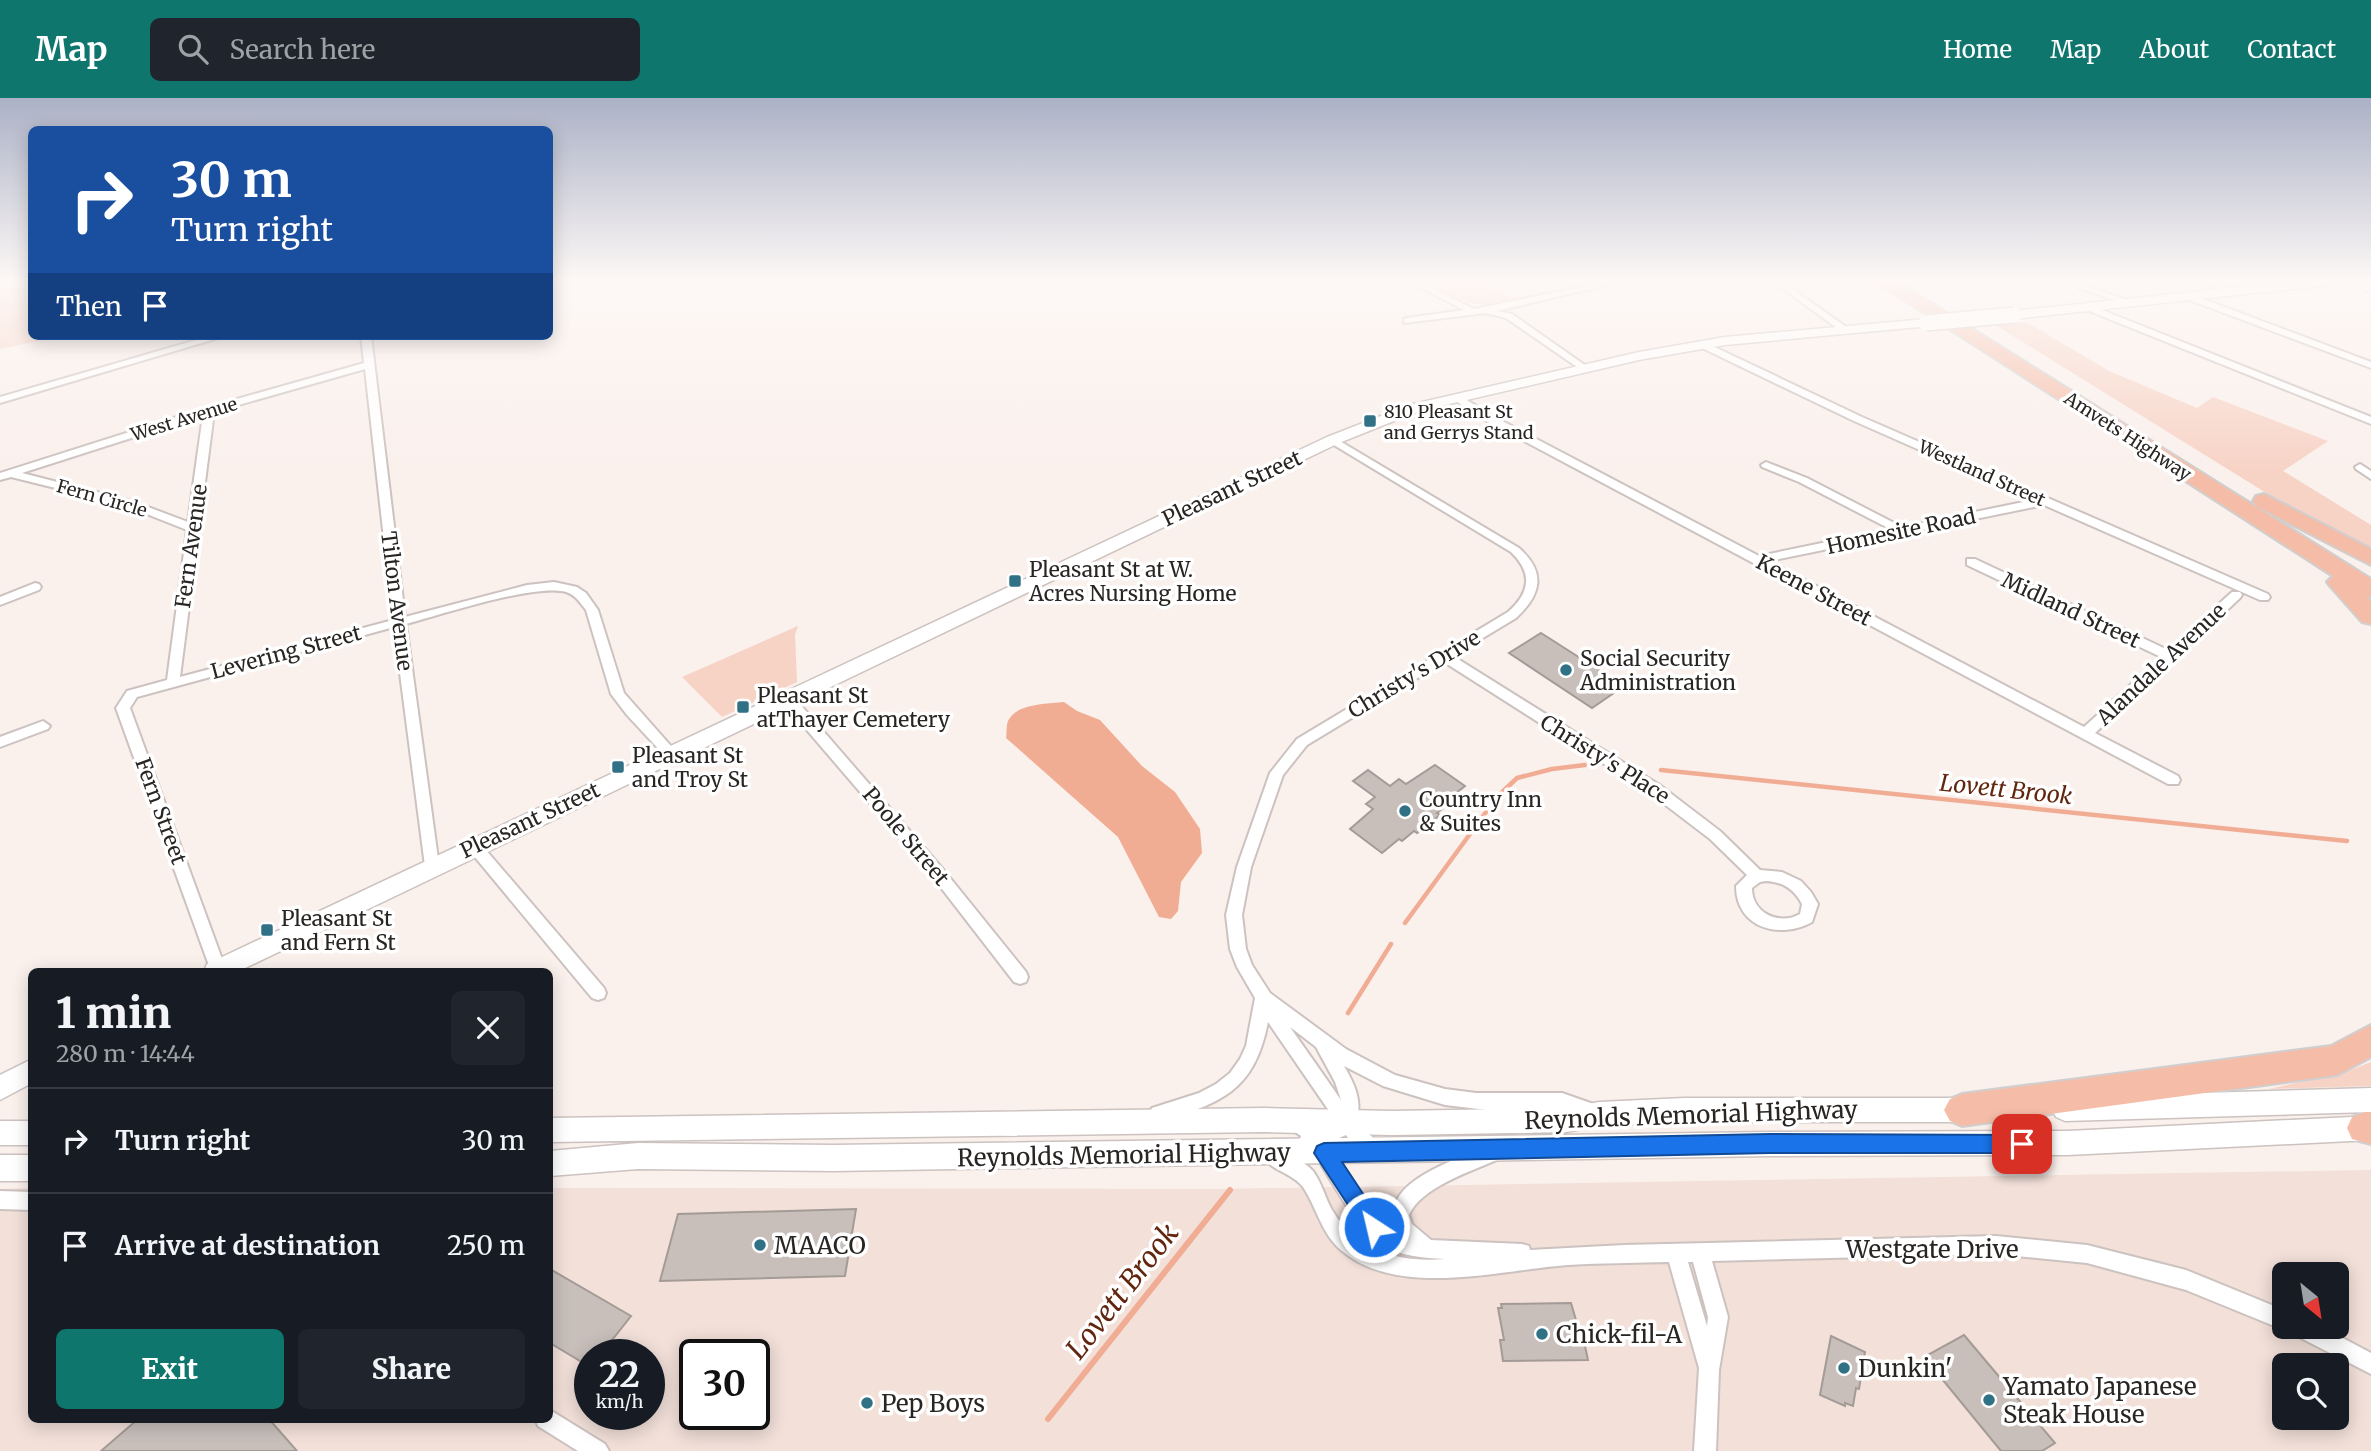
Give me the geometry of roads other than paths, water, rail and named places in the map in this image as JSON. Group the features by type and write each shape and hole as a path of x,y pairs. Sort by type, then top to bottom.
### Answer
{"highway":[{"name":"Amvets Highway","path":"1983,344 2371,590"},
{"name":"Amvets Highway","path":"2012,344 2371,569"},
{"path":"2264,500 2371,558"},
{"path":"2298,545 2371,616"},
{"path":"1962,1110 2337,1060 2371,1039"}],"main road":[{"name":"Pleasant Street","path":"223,968 474,846 1333,440 1398,413 1455,397 1701,344"},
{"path":"0,1088 28,1072"},
{"name":"Reynolds Memorial Highway","path":"553,1164 638,1156 833,1158 1266,1153 1362,1137 1392,1123 1566,1120 1599,1114 1698,1110 2146,1108 2370,1121"},
{"name":"Reynolds Memorial Highway","path":"553,1130 1293,1121 1362,1137 1498,1150 1770,1144 2068,1143 2370,1121"},
{"path":"0,1133 28,1133"},
{"path":"0,1168 28,1168"}],"street":[{"path":"0,400 192,344"},
{"name":"Tilton Avenue","path":"367,344 399,622 432,866"},
{"path":"1549,344 1583,368"},
{"name":"Westland Street","path":"1702,344 1825,404 2264,597"},
{"path":"2180,344 2371,421"},
{"path":"2315,344 2371,365"},
{"name":"West Avenue","path":"5,475 209,410 369,365"},
{"name":"Keene Street","path":"1455,397 1485,416 2173,780"},
{"name":"Fern Avenue","path":"173,681 209,410"},
{"name":"Christy's Drive","path":"1333,440 1515,550 1531,568 1534,579 1531,591 1518,610 1320,730 1297,748 1277,773 1244,867 1234,915 1238,949 1278,1024 1362,1137"},
{"path":"1766,464 1902,531"},
{"path":"2360,467 2371,476"},
{"name":"Fern Circle","path":"5,475 128,503 193,528"},
{"name":"Homesite Road","path":"1757,560 2045,500"},
{"name":"Midland Street","path":"1971,562 2172,657"},
{"path":"0,601 35,587"},
{"name":"Levering Street","path":"173,681 527,589 562,588 573,590 582,596 592,610 618,694 671,754"},
{"name":"Alandale Avenue","path":"2085,734 2172,657 2236,595"},
{"name":"Christy's Place","path":"1443,656 1656,790 1715,835 1757,876"},
{"name":"Fern Street","path":"173,681 132,694 123,708 216,968"},
{"name":"Poole Street","path":"787,698 937,872 1020,977"},
{"path":"0,742 43,726"},
{"path":"474,846 598,993"},
{"path":"1126,1122 1202,1101 1226,1087 1243,1069 1256,1045 1260,1032 1263,995"},
{"name":"Christy's Drive","path":"1263,995 1322,1044 1375,1075 1427,1095 1478,1101 1562,1101 1599,1114"},
{"name":"Christy's Drive","path":"1322,1044 1351,1097 1350,1116 1362,1137"},
{"name":"Westgate Drive","path":"1293,1121 1307,1129 1320,1146 1365,1216 1380,1233 1402,1245 1569,1256"},
{"path":"1314,1189 1313,1172 1320,1146 1339,1130 1362,1137"},
{"path":"1428,1248 1409,1236 1402,1226 1401,1211 1404,1204 1424,1184 1498,1150"},
{"name":"Westgate Drive","path":"1266,1153 1298,1169 1314,1189 1325,1215 1347,1244 1361,1256 1388,1266 1436,1269 1569,1256 1996,1245 2087,1254 2186,1280 2272,1315"},
{"path":"0,1200 28,1201"},
{"path":"1676,1252 1709,1370"},
{"path":"1700,1252 1718,1317 1709,1370 1704,1451"},
{"path":"2323,1339 2371,1364"},
{"path":"552,1423 598,1451"}],"waterway":[{"name":"Lovett Brook","path":"1405,923 1497,797 1517,778 1552,769 1585,765"},
{"name":"Lovett Brook","path":"1661,770 2347,841"},
{"name":"Lovett Brook","path":"1348,1013 1391,944"},
{"name":"Lovett Brook","path":"1048,1419 1230,1190"}],"place":[{"name":"810 Pleasant St and Gerrys Stand","path":"1370,421"},
{"name":"Pleasant St at W. Acres Nursing Home","path":"1015,581"},
{"name":"Social Security Administration","path":"1566,670"},
{"name":"Pleasant St atThayer Cemetery","path":"743,707"},
{"name":"Pleasant St and Troy St","path":"618,767"},
{"name":"Country Inn & Suites","path":"1405,811"},
{"name":"Pleasant St and Fern St","path":"267,930"},
{"name":"MAACO","path":"760,1245"},
{"name":"Chick-fil-A","path":"1542,1334"},
{"name":"Dunkin'","path":"1844,1368"},
{"name":"Yamato Japanese Steak House","path":"1989,1400"},
{"name":"Pep Boys","path":"867,1403"}]}
